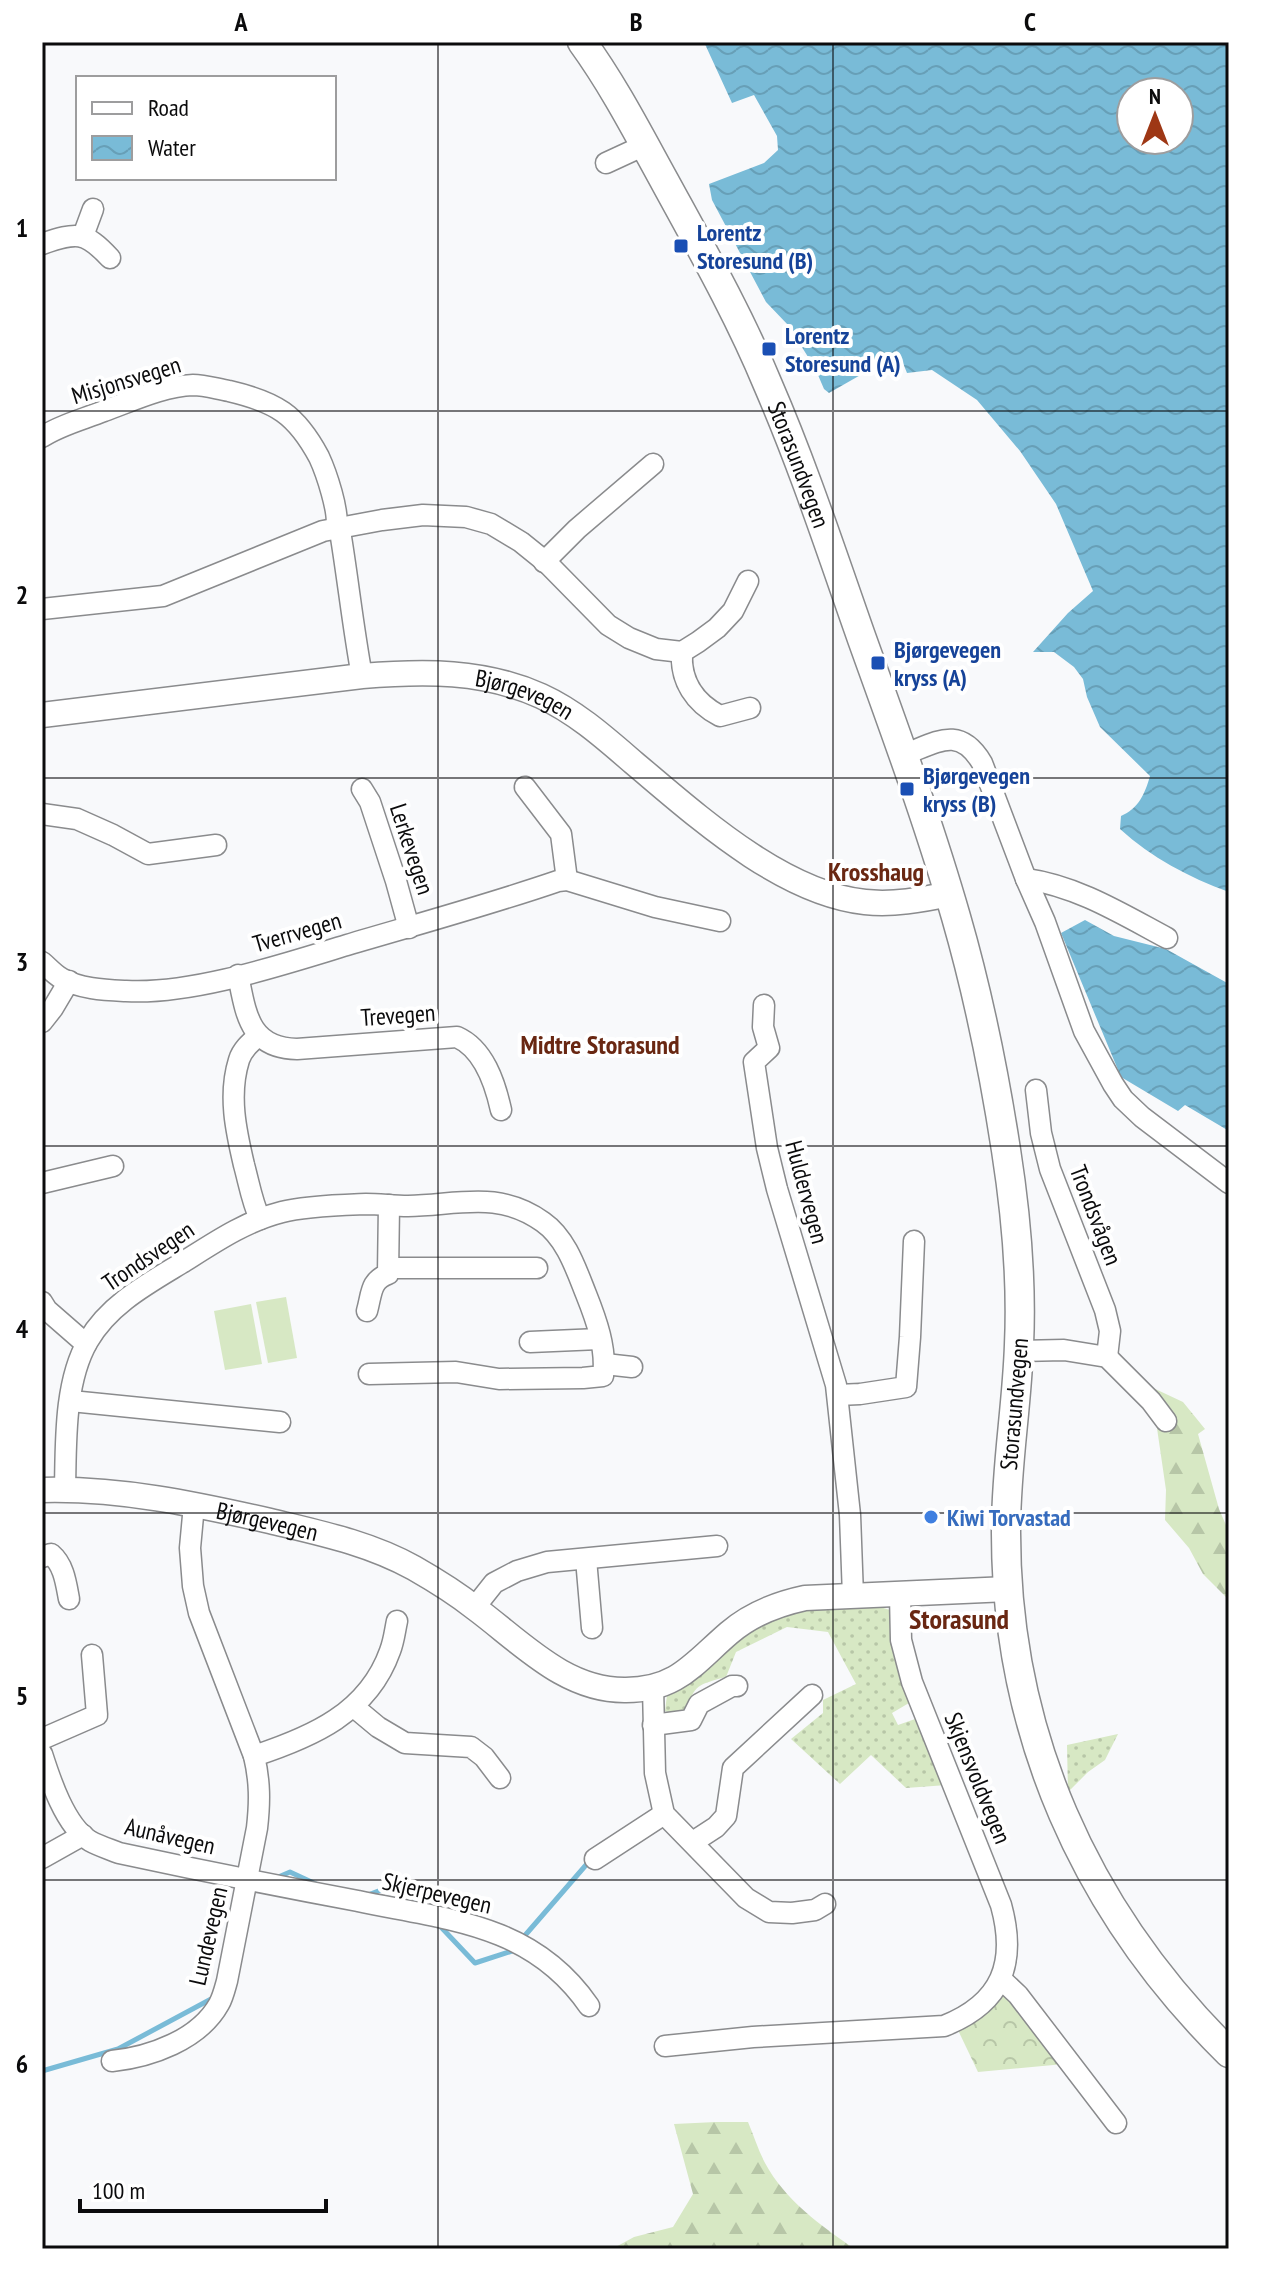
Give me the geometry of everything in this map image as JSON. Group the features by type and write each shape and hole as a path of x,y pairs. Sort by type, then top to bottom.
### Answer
{"main road":[{"name":"Storasundvegen","path":"582,42 645,145 768,384 903,755 949,894 977,1003 1006,1150 1017,1246 1019,1351 1007,1489 1008,1589 1017,1663 1029,1720 1051,1788 1108,1900 1144,1955 1182,2004 1229,2053"}],"street":[{"path":"606,163 645,145"},
{"path":"83,236 93,209"},
{"path":"42,244 83,236 97,244 110,258"},
{"name":"Misjonsvegen","path":"42,437 139,398 195,385 250,396 275,406 292,418 306,433 322,464 338,521 336,528 340,531 343,545 362,676"},
{"path":"544,562 577,529 653,464"},
{"path":"42,609 169,594 336,528 423,515 466,517 491,524 521,542 608,625 656,649 682,652 717,628 733,611 748,581"},
{"path":"682,652 683,675 693,695 706,709 720,716 750,708"},
{"name":"Bjørgevegen","path":"42,715 362,676 415,672 488,678 544,697 578,717 708,823 757,858 803,885 865,902 907,901 949,894"},
{"path":"903,755 948,739 962,741 975,751 1045,922 1084,1031 1113,1084 1142,1117 1229,1183"},
{"path":"525,787 561,834 567,880 655,907 720,921"},
{"name":"Lerkevegen","path":"362,789 370,802 409,928"},
{"path":"42,814 77,819 148,854 216,845"},
{"path":"1026,879 1067,888 1167,938"},
{"name":"Tverrvegen","path":"42,962 61,979 85,987 128,991 197,984 409,928 567,880"},
{"path":"238,975 246,1012 258,1036 243,1050 239,1060 234,1121 260,1219"},
{"path":"42,1022 69,981"},
{"name":"Huldervegen","path":"764,1005 763,1027 769,1048 754,1062 767,1148 777,1189 838,1395 850,1515 853,1596"},
{"name":"Trevegen","path":"258,1036 277,1046 297,1049 457,1037 473,1046 495,1084 501,1110"},
{"name":"Trondsvågen","path":"1036,1090 1041,1133 1050,1169 1105,1310 1110,1331 1107,1357"},
{"path":"42,1183 113,1166"},
{"name":"Trondsvegen","path":"53,1490 73,1378 86,1344 99,1324 138,1289 208,1246 260,1219 282,1212 367,1204 409,1206 492,1201 514,1206 542,1221 557,1234 594,1314 605,1364"},
{"path":"367,1311 374,1284 378,1278 388,1274 389,1205"},
{"path":"838,1395 906,1387 914,1241"},
{"path":"389,1268 537,1268"},
{"path":"42,1303 86,1344"},
{"path":"530,1342 599,1339"},
{"path":"1019,1351 1064,1350 1107,1357 1151,1401 1166,1421"},
{"path":"369,1374 456,1372 499,1379 583,1378 603,1376 605,1364 632,1367"},
{"path":"71,1401 280,1422"},
{"name":"Bjørgevegen","path":"53,1490 128,1493 326,1534 359,1544 414,1568 475,1607 560,1672 580,1682 609,1690 667,1683 692,1668 729,1633 759,1612 781,1603 805,1598 1008,1589"},
{"name":"Lundevegen","path":"112,2061 184,2039 209,2018 219,2003 227,1981 248,1880 260,1804 254,1756 199,1613 193,1586 190,1548 194,1505"},
{"path":"475,1607 494,1583 517,1571 547,1562 717,1546"},
{"path":"42,1557 51,1554 55,1557 63,1572 69,1599"},
{"path":"586,1559 592,1628"},
{"name":"Skjensvoldvegen","path":"900,1595 901,1640 912,1682 1001,1905 1006,1926 1001,1979"},
{"path":"254,1756 306,1737 354,1707 373,1683 390,1652 397,1621"},
{"path":"42,1739 97,1715 92,1655"},
{"path":"653,1725 691,1720 699,1704 737,1686"},
{"path":"653,1687 655,1773 664,1814 746,1898 769,1912 815,1910 825,1904"},
{"path":"693,1842 716,1827 726,1816 733,1768 812,1695"},
{"path":"354,1707 378,1727 405,1743 471,1747 484,1757 500,1778"},
{"name":"Aunåvegen","path":"42,1754 50,1782 65,1811 89,1841 119,1853 248,1880"},
{"path":"595,1859 664,1814"},
{"path":"42,1858 83,1835"},
{"name":"Skjerpevegen","path":"248,1880 414,1912 500,1935 562,1973 575,1985 589,2006"},
{"path":"665,2046 753,2037 944,2026 984,2004 1001,1979 1018,1995 1116,2123"}],"green space":[{"path":"286,1297 297,1358 268,1363 256,1302"},
{"path":"251,1304 262,1364 225,1370 214,1311"},
{"path":"1151,1387 1183,1402 1205,1429 1198,1434 1219,1509 1229,1532 1229,1600 1203,1574 1189,1548 1165,1520 1166,1490"},
{"path":"874,1605 893,1611 909,1703 892,1713 898,1725 918,1718 947,1785 906,1788 871,1755 840,1784 791,1739 823,1713 823,1700 856,1684 828,1632 787,1627 736,1652 726,1677 696,1689 682,1717 665,1711 667,1695 777,1612"},
{"path":"1118,1734 1105,1760 1068,1792 1067,1745"},
{"path":"1008,1996 1064,2064 978,2072 957,2028 999,1997"},
{"path":"748,2122 765,2163 783,2189 817,2221 855,2249 612,2249 634,2237 673,2227 693,2194 674,2124"}],"water":[{"path":"704,42 1229,42 1229,892 1171,866 1120,829 1121,816 1140,800 1150,776 1100,727 1083,679 1074,667 1054,652 1033,652 1093,591 1056,504 1020,451 977,400 932,370 907,373 899,353 829,393 788,325 766,302 712,200 709,184 764,163 778,150 777,136 754,95 732,103"},
{"path":"1085,920 1114,936 1166,949 1229,984 1229,1131 1185,1105 1178,1111 1121,1077 1061,933"}],"waterway":[{"path":"521,1940 586,1865"},
{"path":"276,1878 290,1872 318,1885"},
{"path":"368,1895 399,1883 422,1906"},
{"path":"439,1925 475,1963 514,1948"},
{"path":"42,2071 118,2049 213,1998"}],"place":[{"name":"Lorentz Storesund (B)","path":"681,246"},
{"name":"Lorentz Storesund (A)","path":"769,349"},
{"name":"Bjørgevegen kryss (A)","path":"878,663"},
{"name":"Bjørgevegen kryss (B)","path":"907,789"},
{"name":"Kiwi Torvastad","path":"931,1517"}],"district":[{"name":"Krosshaug","path":"876,871"},
{"name":"Midtre Storasund","path":"600,1044"},
{"name":"Storasund","path":"959,1618"}]}
